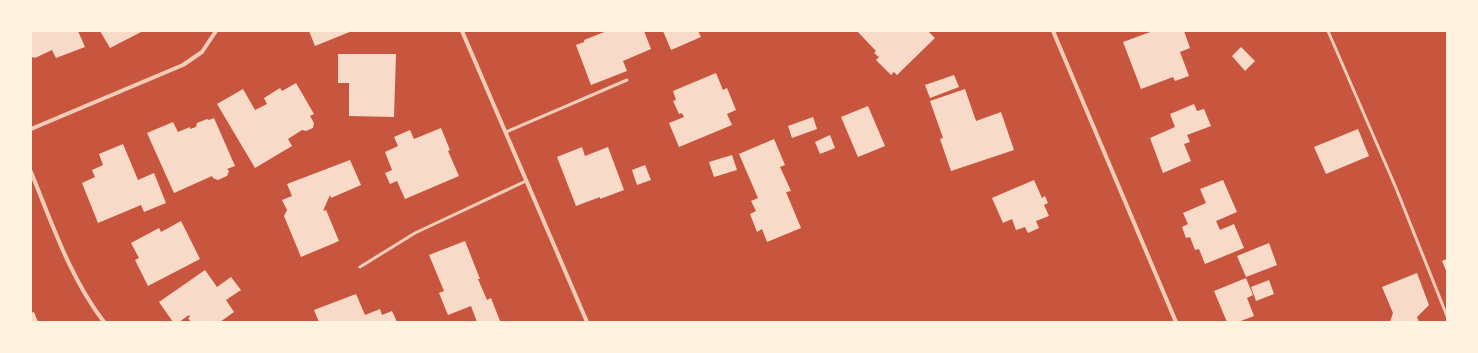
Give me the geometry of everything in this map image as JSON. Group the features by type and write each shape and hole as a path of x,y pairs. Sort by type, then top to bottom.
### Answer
{"street":[{"path":"31,128 183,65 202,52 216,31"},
{"path":"462,31 586,322"},
{"path":"1053,31 1176,322"},
{"path":"31,172 67,258 93,308 104,322"}],"lane":[{"path":"1328,31 1396,188 1447,316"},
{"path":"506,132 626,80"},
{"path":"360,267 415,233 526,180"}],"building":[{"path":"31,31 78,31 85,47 56,58 52,50 35,58 31,58"},
{"path":"100,31 143,31 110,48"},
{"path":"309,31 352,31 315,46"},
{"path":"607,31 644,31 651,49 623,61 627,71 591,85 576,45 584,42 584,40"},
{"path":"663,31 698,31 701,37 671,50"},
{"path":"857,31 928,31 935,38 897,75 894,72 891,75 876,60 879,57 874,53 876,51"},
{"path":"1153,31 1184,31 1190,48 1180,52 1189,76 1175,81 1173,77 1141,89 1123,42"},
{"path":"1241,47 1255,61 1245,71 1232,56"},
{"path":"338,54 396,54 394,117 349,116 349,83 338,83"},
{"path":"716,73 723,90 727,88 736,110 727,114 732,125 679,147 669,123 684,117 682,113 679,114 673,101 676,100 673,91"},
{"path":"954,75 959,87 930,98 925,85"},
{"path":"296,83 314,114 310,116 314,123 313,128 306,131 302,130 288,139 292,146 255,168 217,104 243,89 255,110 267,104 264,98 280,88 282,91"},
{"path":"965,89 976,121 1001,112 1014,150 951,171 940,139 943,138 930,101"},
{"path":"1194,104 1197,111 1204,109 1211,126 1187,135 1190,142 1184,144 1191,161 1163,173 1150,138 1175,127 1170,114"},
{"path":"868,106 885,146 858,157 841,117"},
{"path":"813,117 817,129 792,138 788,126"},
{"path":"214,118 235,166 227,169 229,171 227,176 218,180 212,176 174,193 147,133 173,122 178,132 190,127 190,129 196,127 197,123"},
{"path":"441,128 450,150 448,151 459,176 405,199 397,181 390,184 385,173 392,170 385,152 398,146 394,137 410,130 414,139"},
{"path":"1358,129 1369,156 1326,174 1314,147"},
{"path":"830,135 835,148 820,154 815,142"},
{"path":"774,139 785,165 780,167 791,191 786,192 801,228 767,242 762,229 757,232 750,214 756,211 751,201 758,198 739,154"},
{"path":"123,144 138,180 154,173 166,203 144,212 141,205 98,223 82,183 95,177 92,170 103,165 99,154"},
{"path":"582,147 585,156 608,147 624,190 576,206 557,157"},
{"path":"732,155 737,170 714,177 709,162"},
{"path":"350,160 361,185 331,198 330,195 323,211 326,210 339,241 301,257 284,216 287,210 282,200 292,196 287,184"},
{"path":"645,165 651,180 637,185 632,170"},
{"path":"1034,180 1042,198 1045,196 1048,203 1044,205 1049,216 1036,221 1039,228 1028,233 1025,227 1016,230 1012,219 1003,223 992,198"},
{"path":"1223,180 1237,212 1216,221 1220,230 1234,224 1244,248 1205,264 1199,249 1195,250 1190,237 1186,238 1182,227 1188,224 1183,213 1206,203 1200,189"},
{"path":"181,221 200,259 148,286 135,260 139,258 131,243 159,228 161,232"},
{"path":"465,241 487,300 491,298 500,321 477,322 471,306 448,315 439,293 444,291 429,255"},
{"path":"1269,243 1277,265 1246,277 1237,256"},
{"path":"1447,259 1447,273 1442,261"},
{"path":"205,270 217,287 231,277 241,290 226,300 234,312 220,322 191,322 188,318 190,317 189,315 179,322 173,322 159,302"},
{"path":"1417,273 1429,305 1417,317 1419,322 1390,322 1393,313 1382,287"},
{"path":"1246,278 1253,295 1247,298 1254,316 1238,322 1227,322 1214,291"},
{"path":"1269,280 1274,294 1256,301 1251,287"},
{"path":"356,294 365,315 380,309 382,315 392,311 397,322 319,322 314,310"},
{"path":"34,312 38,322 31,322 31,313"}]}
